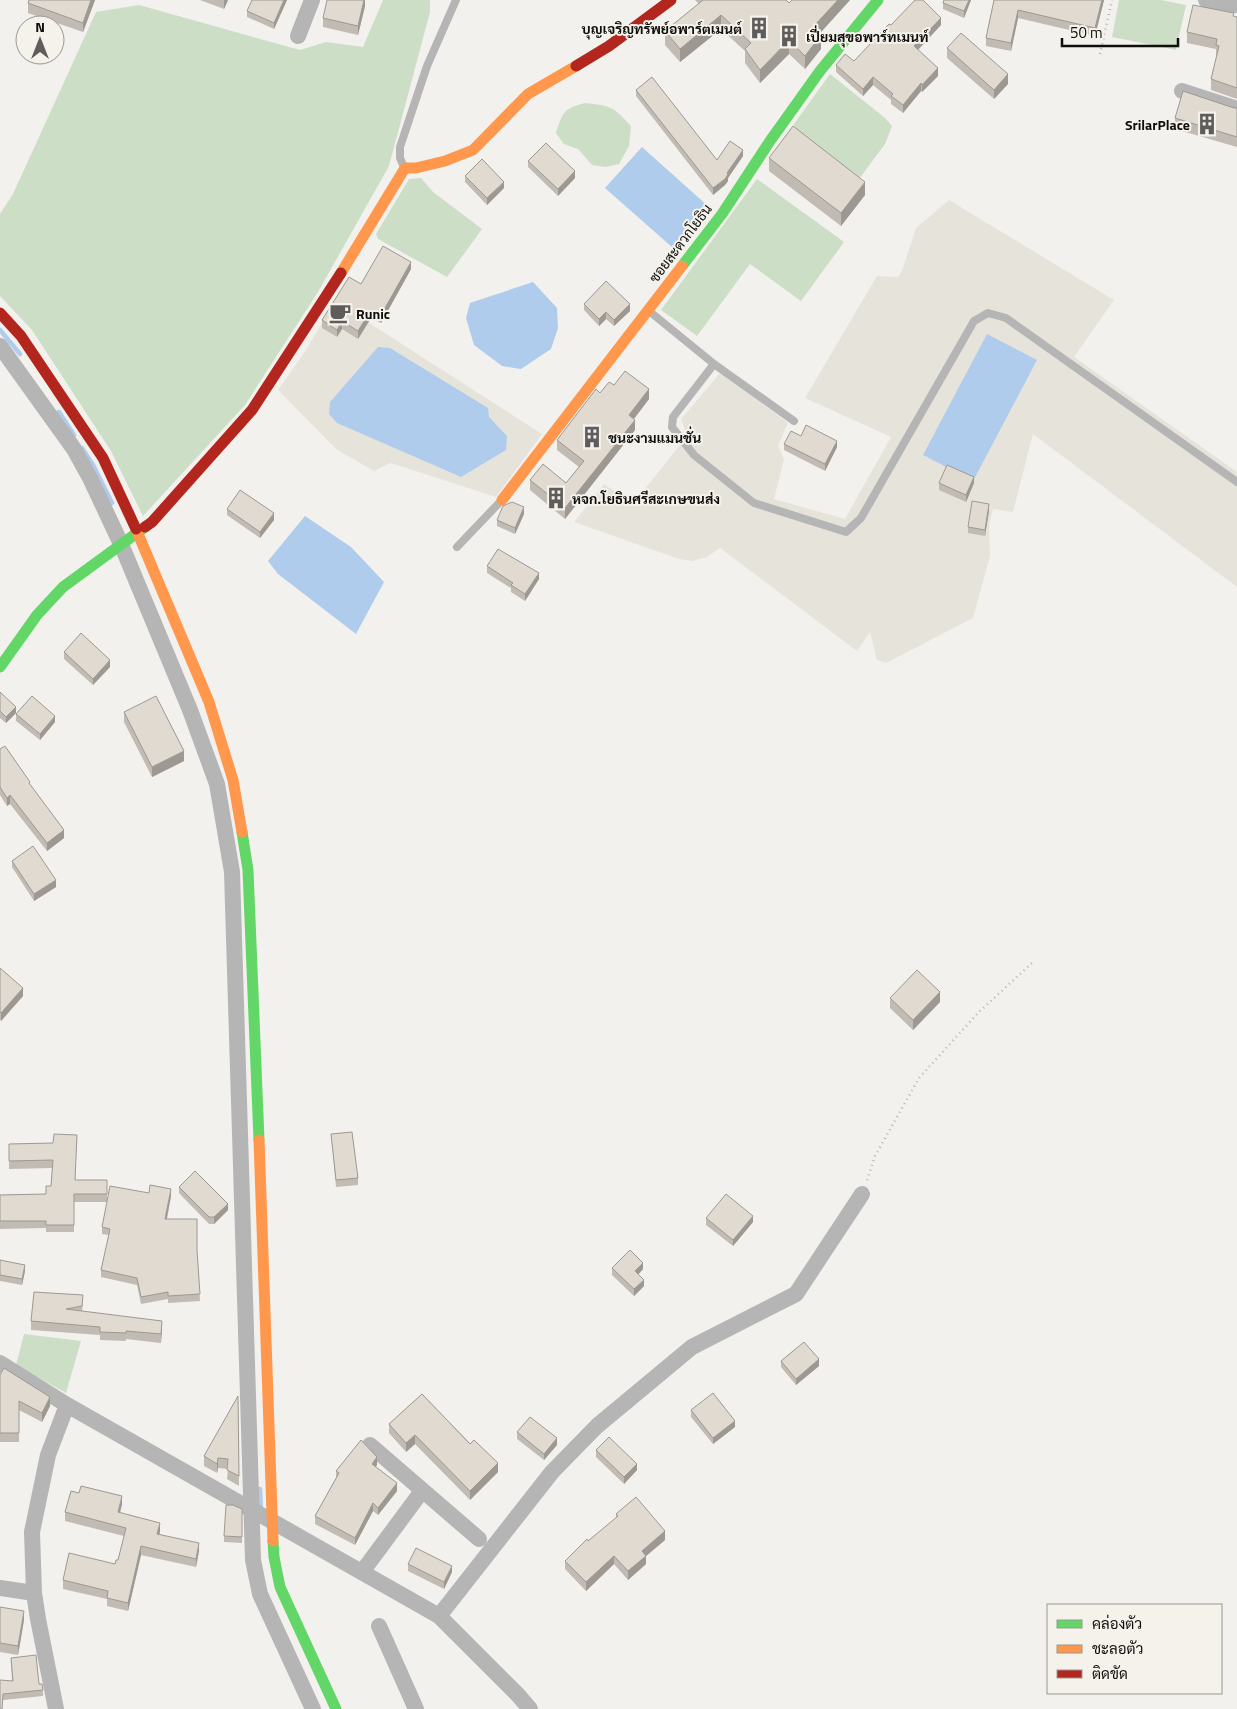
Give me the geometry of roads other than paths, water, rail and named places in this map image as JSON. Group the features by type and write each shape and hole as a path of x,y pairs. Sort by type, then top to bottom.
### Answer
{"street":[{"path":"298,36 312,0"},
{"path":"0,667 38,615 63,587 152,522 252,410 324,300 405,168 416,168 445,161 473,150 528,94 609,46 671,0"},
{"name":"ซอยสะดวกโยธิน","path":"502,500 722,214 770,141 820,71 878,0"},
{"path":"1206,0 1237,5"},
{"path":"1182,91 1237,109"},
{"path":"0,313 22,336 103,458 138,533 209,702 233,780 248,870 262,1517 253,1560 260,1594 313,1709"},
{"path":"0,346 74,449 91,480 121,544 190,710 217,784 232,872 262,1517 274,1557 280,1587 336,1709"},
{"path":"439,1616 552,1472 597,1426 692,1346 796,1294 862,1194"},
{"path":"0,1363 67,1405 439,1616 530,1709"},
{"path":"56,1709 34,1593 32,1532 48,1455 67,1405"},
{"path":"370,1445 479,1539"},
{"path":"362,1572 422,1491"},
{"path":"0,1588 34,1593"},
{"path":"379,1626 416,1709"}],"lane":[{"path":"405,168 400,158 400,147 427,66 456,0"},
{"path":"648,310 714,364 794,421"},
{"path":"714,364 673,417 672,427 688,448 694,455 754,503 846,532 861,518 974,321 988,313 1006,318 1237,482"},
{"path":"457,547 502,500"}],"water":[{"path":"642,147 709,207 673,248 605,188"},
{"path":"533,282 557,308 558,328 551,349 521,369 502,366 474,345 466,318 470,303"},
{"path":"987,334 1037,360 973,481 923,455"},
{"path":"378,347 390,348 488,408 489,417 507,436 506,450 461,477 337,423 329,414 330,402"},
{"path":"305,516 351,547 384,582 356,634 278,574 268,561"}],"waterway":[{"path":"0,330 20,354"},
{"path":"59,412 74,435"},
{"path":"82,448 93,465 112,503"},
{"path":"260,1489 261,1511"}],"place":[{"name":"บุญเจริญทรัพย์อพาร์ตเมนต์","path":"759,28"},
{"name":"เปี่ยมสุขอพาร์ทเมนท์","path":"789,36"},
{"name":"SrilarPlace","path":"1207,124"},
{"name":"Runic","path":"340,313"},
{"name":"ชนะงามแมนชั่น","path":"592,437"},
{"name":"หจก.โยธินศรีสะเกษขนส่ง","path":"556,498"}]}
